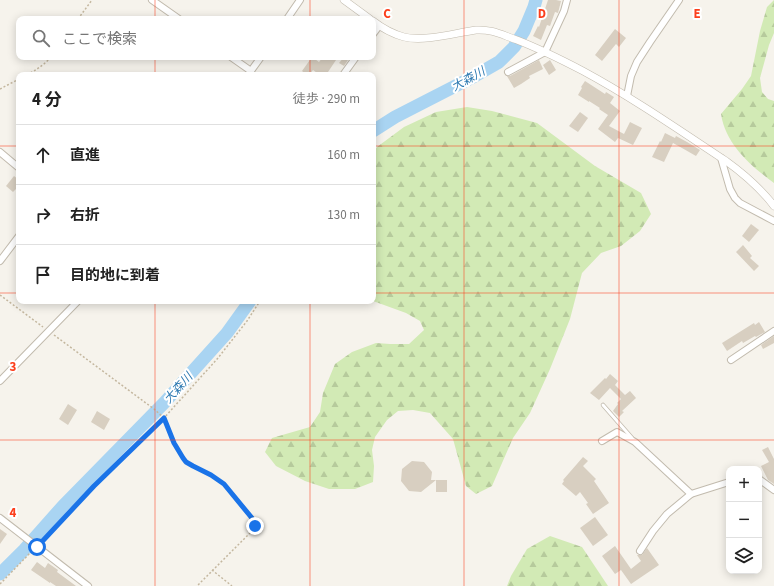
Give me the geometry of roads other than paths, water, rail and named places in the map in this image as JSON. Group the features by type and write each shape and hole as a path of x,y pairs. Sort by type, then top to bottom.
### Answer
{"street":[{"path":"152,0 175,16"},
{"path":"289,16 300,0"},
{"path":"344,0 366,16"},
{"path":"508,72 546,52 564,11 567,0"},
{"path":"627,96 631,76 637,62 680,0"},
{"path":"376,23 396,34 413,38 484,30 494,31 546,52 627,96 721,158 740,171 774,206"},
{"path":"235,60 249,72"},
{"path":"251,72 259,60"},
{"path":"345,72 354,60"},
{"path":"0,152 16,165"},
{"path":"721,158 730,190 740,204 774,221"},
{"path":"0,261 16,240"},
{"path":"0,381 75,304"},
{"path":"731,360 774,331"},
{"path":"602,440 617,432 635,442 691,494"},
{"path":"762,481 774,490"},
{"path":"640,551 653,531 667,514 691,494 726,483"},
{"path":"0,518 88,586"}],"lane":[{"path":"603,405 635,442"}],"waterway":[{"name":"大森川","path":"376,129 395,117 499,62 514,47 524,31 536,0"},
{"name":"大森川","path":"0,574 24,550 63,506 164,403 227,333 248,304"}]}
